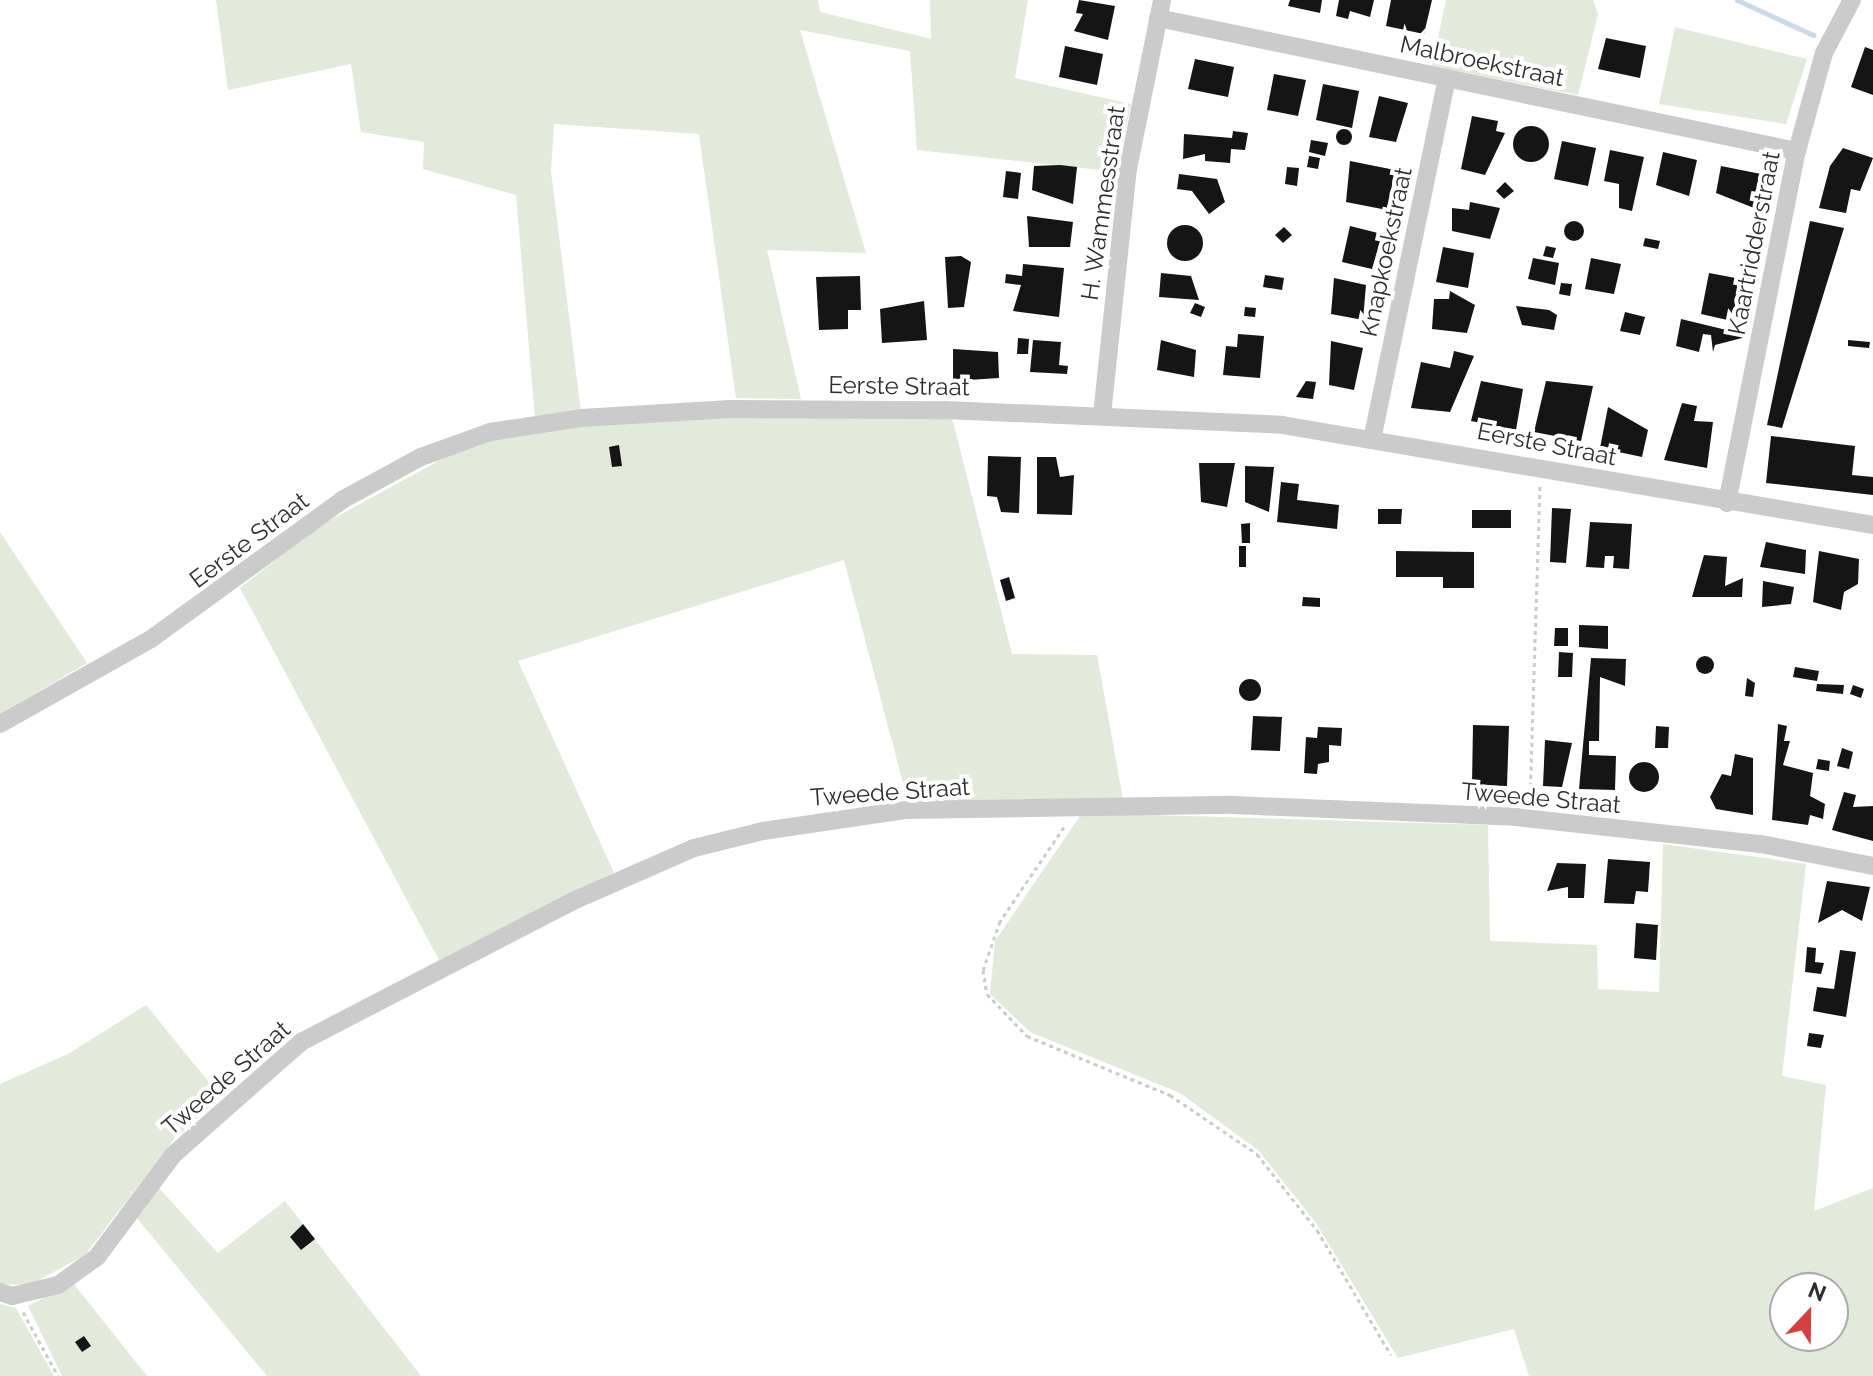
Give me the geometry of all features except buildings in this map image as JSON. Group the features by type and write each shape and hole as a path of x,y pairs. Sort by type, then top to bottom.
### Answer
{"street":[{"name":"Kaartridderstraat","path":"1727,503 1797,151 1824,53 1852,0"},
{"name":"Malbroekstraat","path":"1160,9 1447,78 1797,151"},
{"name":"H. Wammesstraat","path":"1102,415 1128,169 1160,9"},
{"name":"Knapkoekstraat","path":"1373,435 1447,78"},
{"name":"Eerste Straat","path":"0,724 190,614 342,500 421,457 490,432 730,409 1102,415 1373,435 1727,503 1873,525"},
{"name":"Tweede Straat","path":"6,1294 58,1285 97,1257 173,1155 301,1042 573,901 694,848 827,817 1077,807 1233,805 1529,819 1761,844 1873,866"}],"path":[{"path":"1529,819 1540,466"},
{"path":"1077,807 1000,921 983,970 987,994 1027,1036 1170,1095 1257,1154 1317,1230 1391,1355"},
{"path":"6,1294 58,1376"}],"shaded area":[{"path":"216,0 818,0 820,12 931,39 930,0 1028,0 1015,78 1131,104 1118,172 917,150 910,51 800,30 866,253 767,250 801,399 736,398 699,134 554,124 551,171 581,413 535,418 516,195 423,169 424,142 361,132 351,64 228,90"},
{"path":"1446,0 1593,0 1598,14 1578,95 1432,66"},
{"path":"1675,27 1807,59 1786,124 1659,104"},
{"path":"731,413 952,418 1012,654 1097,655 1123,799 908,802 844,560 518,661 614,873 439,960 240,588 316,528 473,442 502,433"},
{"path":"0,532 87,663 0,714"},
{"path":"1082,813 1488,825 1490,941 1597,945 1598,989 1659,992 1663,844 1806,864 1782,1076 1826,1085 1814,1211 1873,1188 1873,1376 1529,1376 1514,1329 1398,1358 1316,1223 1258,1150 1180,1093 1030,1032 990,994 995,941"},
{"path":"146,1005 221,1097 175,1138 85,1255 30,1285 0,1284 0,1084 68,1054"},
{"path":"158,1187 218,1253 285,1201 421,1376 267,1376 136,1217"},
{"path":"73,1283 147,1376 62,1376 28,1306"},
{"path":"0,1304 16,1308 54,1376 0,1376"}],"waterway":[{"path":"1737,0 1813,35"}]}
